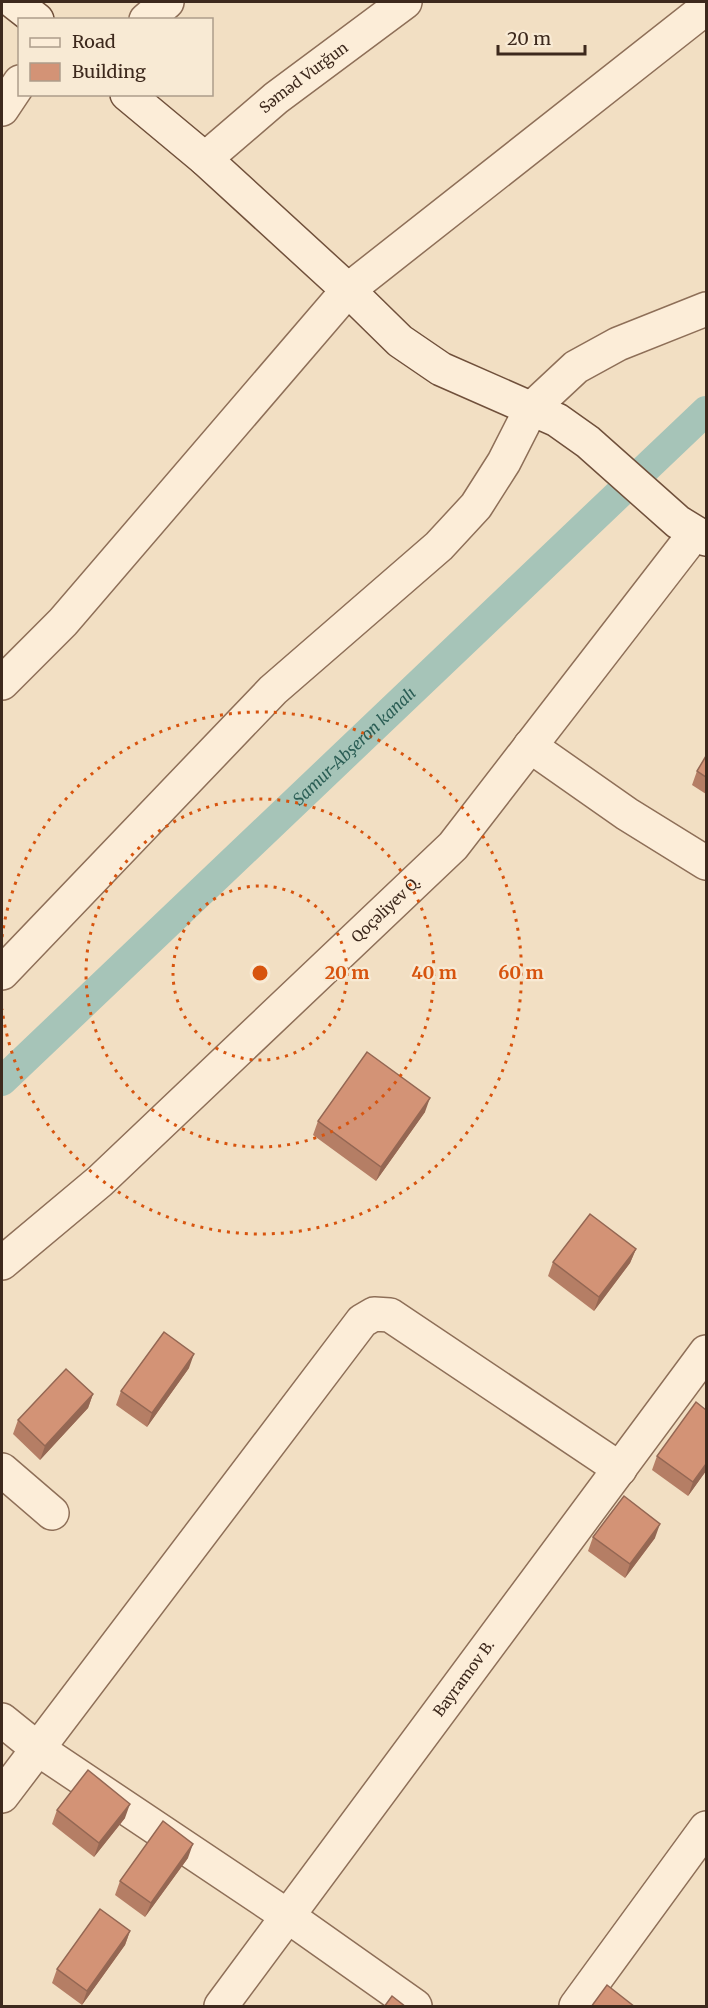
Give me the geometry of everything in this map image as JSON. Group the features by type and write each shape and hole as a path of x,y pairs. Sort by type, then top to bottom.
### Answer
{"street":[{"path":"14,2 34,18"},
{"path":"148,18 167,2"},
{"name":"Səməd Vurğun","path":"205,159 276,98 405,2"},
{"path":"2,683 63,622 348,290 706,8"},
{"path":"2,109 18,85"},
{"path":"129,96 205,159 348,290 400,341 441,369 557,420 588,442 678,522 701,536"},
{"path":"2,973 273,690 439,546 476,506 504,462 531,409 576,367 618,344 706,309"},
{"name":"Qoçəliyev Q.","path":"2,1263 100,1181 453,846 530,746 701,536"},
{"path":"530,746 627,814 706,863"},
{"path":"2,1796 362,1321 374,1314 390,1315 620,1469"},
{"name":"Bayramov B.","path":"221,2007 706,1352"},
{"path":"2,1470 52,1513"},
{"path":"2,1719 38,1749 289,1917 415,2007"},
{"path":"576,2007 706,1828"}],"building":[{"path":"706,756 706,777 697,771"},
{"path":"367,1052 430,1098 381,1167 318,1121"},
{"path":"590,1214 636,1249 599,1297 553,1262"},
{"path":"164,1332 194,1354 152,1413 121,1391"},
{"path":"66,1369 93,1394 45,1446 18,1420"},
{"path":"696,1402 706,1410 706,1464 693,1482 657,1456"},
{"path":"624,1496 660,1524 630,1564 593,1537"},
{"path":"88,1770 130,1804 99,1843 57,1810"},
{"path":"163,1821 193,1844 151,1903 120,1881"},
{"path":"100,1909 130,1931 87,1991 57,1969"},
{"path":"607,1985 635,2007 591,2007"},
{"path":"392,1996 406,2007 384,2007"}],"waterway":[{"name":"Samur-Abşeron kanalı","path":"2,1081 706,411"}]}
